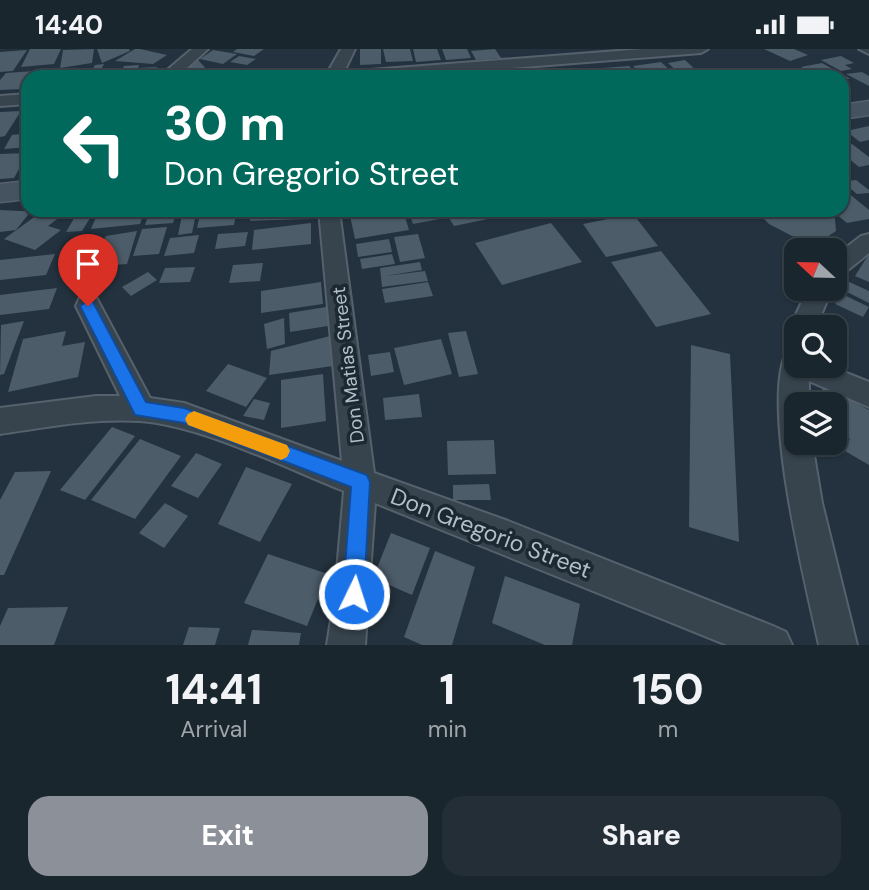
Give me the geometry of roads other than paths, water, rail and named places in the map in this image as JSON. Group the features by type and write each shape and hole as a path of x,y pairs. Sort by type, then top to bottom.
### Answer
{"main road":[{"path":"849,111 869,108"},
{"path":"0,193 21,191"}],"street":[{"path":"176,70 201,49"},
{"path":"338,70 348,49"},
{"path":"427,70 691,50"},
{"path":"0,101 21,100"},
{"name":"Don Matias Street","path":"330,217 360,482 354,594 346,645"},
{"path":"847,259 868,242"},
{"path":"88,306 141,409"},
{"path":"795,378 794,424 800,476 838,645"},
{"path":"829,378 869,395"},
{"name":"Don Gregorio Street","path":"0,421 96,408 141,409 184,416 360,482 773,645"}]}
